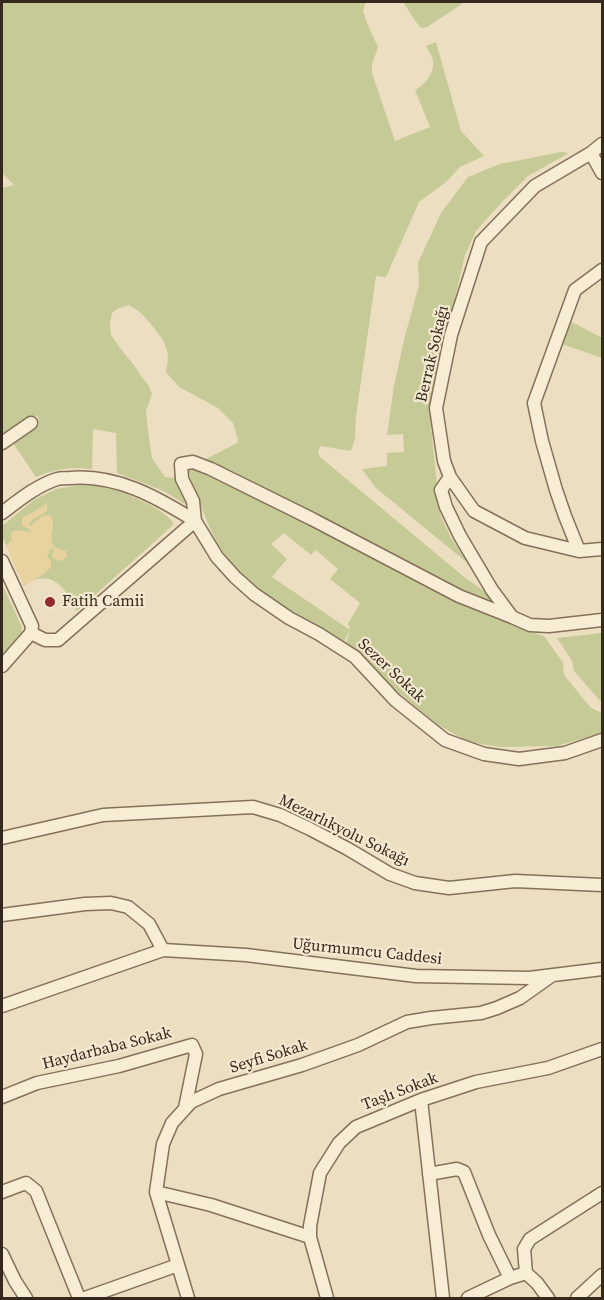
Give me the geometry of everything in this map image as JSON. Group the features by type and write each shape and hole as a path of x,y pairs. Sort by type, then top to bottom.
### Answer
{"street":[{"name":"Berrak Sokağı","path":"603,144 535,186 481,242 451,335 436,408 444,461 450,477 474,511 525,538 579,551 603,549"},
{"path":"591,153 603,173"},
{"path":"579,551 556,490 534,403 575,290 603,270"},
{"path":"2,443 31,423"},
{"path":"195,520 193,501 182,479 181,464 193,462 312,519 459,596 530,625 549,626 603,620"},
{"path":"2,513 29,492 48,483 58,479 81,477 107,479 136,489 165,502 195,520"},
{"path":"450,477 441,490 446,507 460,536 492,590 512,617"},
{"path":"31,633 45,640 58,639 195,520"},
{"name":"Sezer Sokak","path":"195,520 217,556 254,594 355,657 395,700 444,740 484,754 519,759 565,753 603,740"},
{"path":"2,561 32,626 31,633 2,666"},
{"name":"Mezarlıkyolu Sokağı","path":"2,838 103,815 253,807 310,830 390,874 415,883 449,888 515,881 603,885"},
{"path":"2,915 85,904 111,903 128,908 149,924 163,950 2,1006"},
{"name":"Uğurmumcu Caddesi","path":"163,950 246,955 416,976 529,978 603,969"},
{"name":"Seyfi Sokak","path":"188,1299 156,1192 163,1144 172,1123 191,1102 219,1089 302,1065 358,1045 407,1022 481,1013 497,1008 520,998 552,975"},
{"name":"Haydarbaba Sokak","path":"2,1097 37,1083 119,1066 192,1045 196,1054 184,1109"},
{"name":"Taşlı Sokak","path":"327,1299 310,1237 310,1226 320,1173 339,1143 356,1127 421,1100 476,1083 548,1068 603,1049"},
{"path":"421,1100 443,1299"},
{"path":"429,1174 457,1169 464,1172 489,1235 510,1278"},
{"path":"2,1192 26,1184 36,1191 79,1299"},
{"path":"156,1192 211,1205 310,1237"},
{"path":"548,1299 537,1283 526,1273 524,1250 530,1239 603,1193"},
{"path":"2,1254 26,1299"},
{"path":"85,1299 177,1265"},
{"path":"468,1299 510,1278 526,1273"},
{"path":"577,1299 603,1275"}],"green space":[{"path":"2,2 366,2 363,11 378,47 372,64 372,73 395,141 430,127 415,90 426,82 431,74 433,60 426,46 436,42 461,131 484,156 460,167 446,182 419,202 386,277 376,276 356,416 355,438 351,451 321,446 318,451 320,457 463,576 488,594 490,601 462,591 231,470 204,460 237,443 233,423 218,408 179,387 166,372 168,353 162,338 145,318 129,305 112,313 111,335 149,386 152,394 146,411 152,458 165,477 175,478 180,491 187,500 186,505 164,491 117,473 116,433 93,429 92,469 64,469 36,477 13,443 39,425 37,416 32,416 2,437 2,188 14,185 2,173"},
{"path":"403,2 465,2 422,28"},
{"path":"561,152 569,153 528,176 476,231 465,255 429,408 440,514 451,538 470,565 376,488 362,469 387,466 387,453 404,452 403,434 387,435 394,386 419,285 418,263 441,213 468,177 500,164"},
{"path":"570,321 602,338 602,358 562,344"},
{"path":"189,470 195,470 307,523 458,602 545,637 563,663 564,675 591,708 602,713 602,733 557,746 499,747 469,742 438,725 345,647 350,630 342,645 287,611 252,585 224,553 213,534 188,473","holes":["284,533 311,555 316,550 338,569 330,579 360,603 348,624 350,630 272,577 287,559 271,544"]},
{"path":"81,485 106,487 132,496 162,512 173,523 77,611 62,588 51,580 37,579 24,586 2,536 2,526 34,500 56,489"},
{"path":"2,584 22,627 21,635 2,658"},
{"path":"602,633 602,703 574,671 572,661 557,638"}],"sand":[{"path":"47,504 47,511 29,524 30,526 42,516 50,515 53,523 54,547 66,551 67,556 61,561 56,560 52,556 54,550 51,548 47,556 51,561 51,567 24,586 6,546 12,540 11,533 15,530 31,532 22,525 22,518"}],"place":[{"name":"Fatih Camii","path":"50,602"}]}
